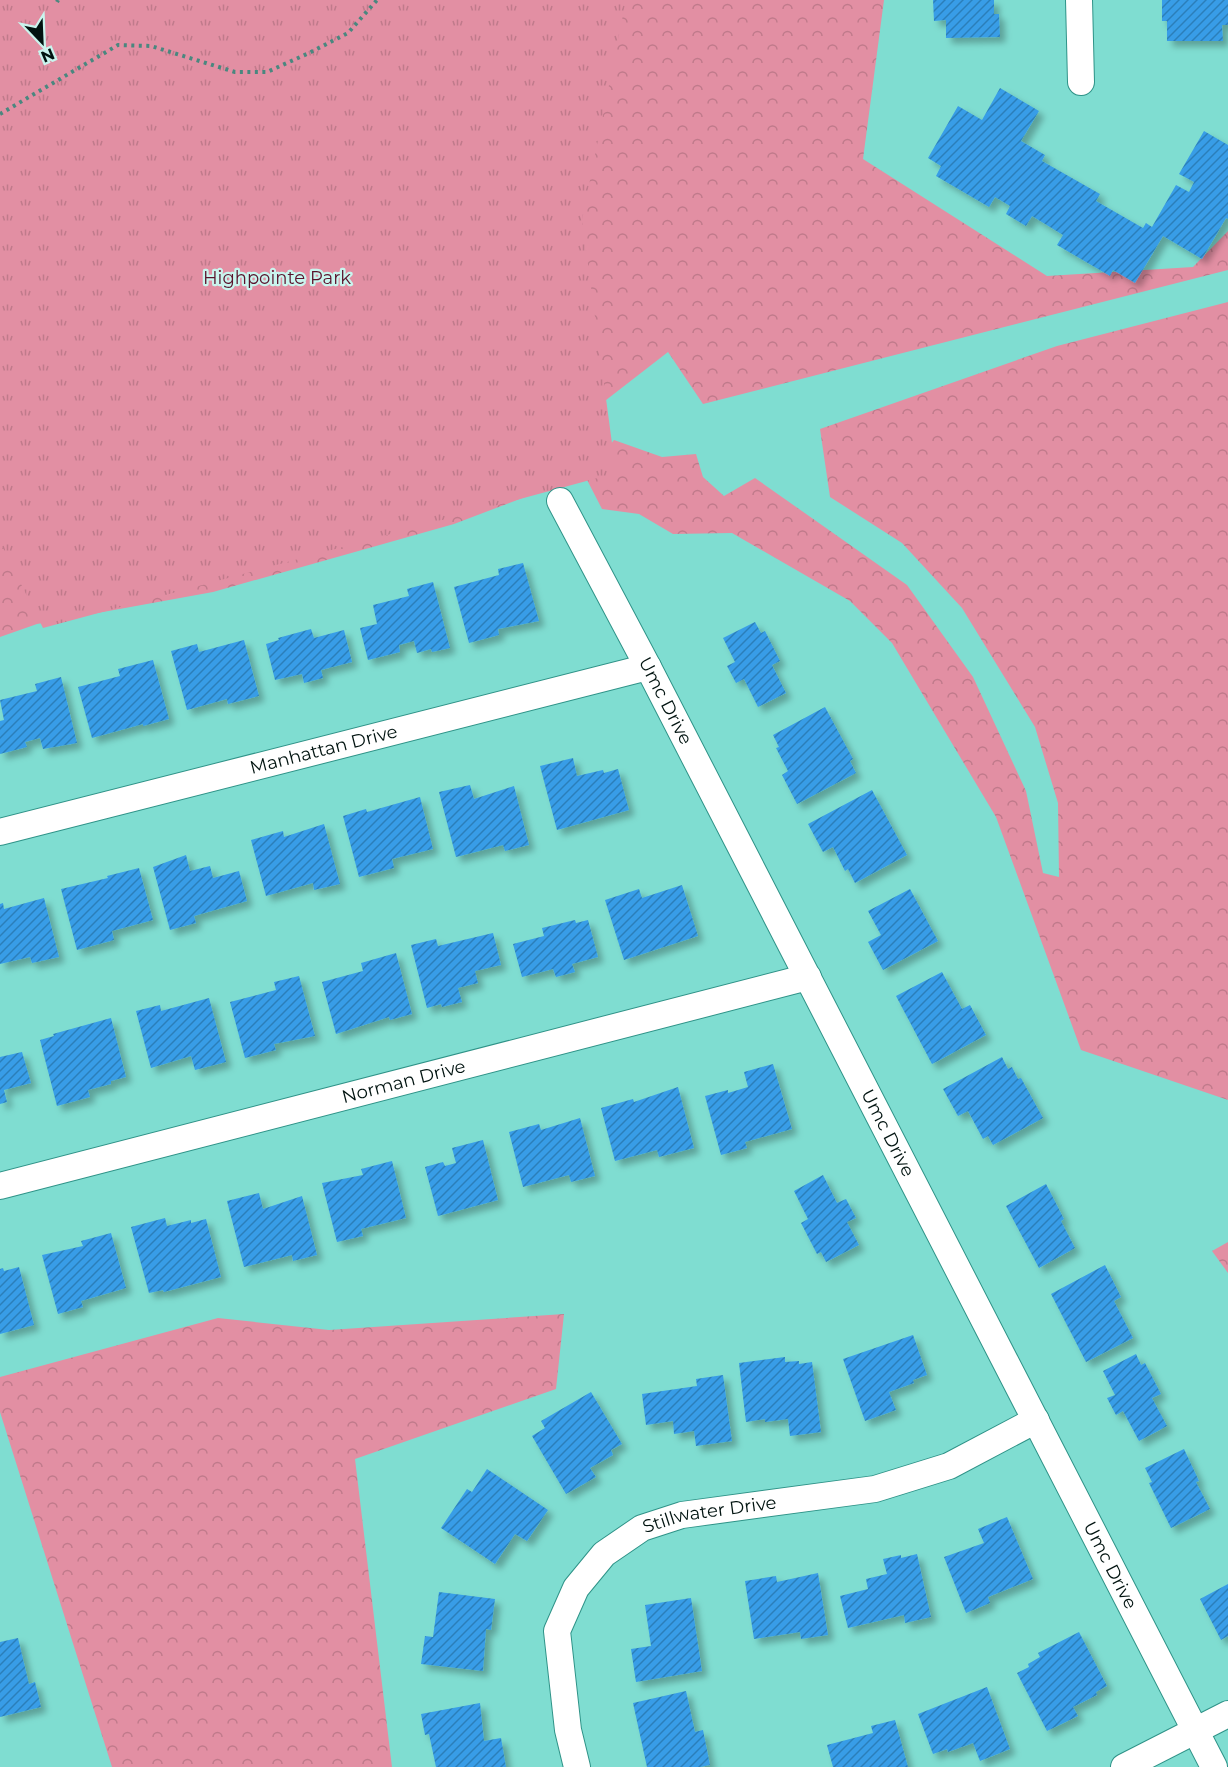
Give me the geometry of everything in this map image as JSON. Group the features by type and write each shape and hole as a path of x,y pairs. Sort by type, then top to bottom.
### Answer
{"street":[{"path":"1079,0 1081,82"},
{"name":"Umc Drive","path":"560,501 648,667 1214,1767"},
{"name":"Manhattan Drive","path":"0,832 648,667"},
{"name":"Norman Drive","path":"0,1186 807,978"},
{"name":"Stillwater Drive","path":"577,1767 568,1730 557,1631 576,1588 604,1554 642,1528 682,1515 886,1486 949,1466 1036,1420"},
{"path":"1124,1767 1228,1714"}],"path":[{"path":"0,114 118,45 151,46 235,72 267,72 309,54 348,33 376,0"}],"green space":[{"name":"Highpointe Park","path":"0,0 626,0 582,220 616,473 43,628 0,542"},
{"name":"Highpointe Park","path":"309,0 884,0 863,159 1047,276 1193,267 1228,231 1228,270 703,404 668,352 570,428 575,478 454,524 213,592 37,624 0,637 0,110"},
{"path":"1228,302 1228,1100 1081,1050 996,817 892,643 850,601 732,533 673,534 639,514 602,509 585,476 614,440 662,457 696,454 703,477 724,496 755,478 907,585 973,677 1026,791 1043,873 1059,877 1058,803 1035,727 962,608 902,543 830,497 820,429 1057,346"},
{"path":"1228,1242 1228,1273 1212,1251"},
{"path":"564,1314 556,1389 355,1459 392,1767 112,1767 0,1412 0,1377 218,1318 329,1330"}],"building":[{"path":"933,0 994,0 994,14 999,14 1000,37 946,38 946,20 934,21"},
{"path":"1162,0 1228,0 1228,25 1222,25 1223,41 1167,41 1167,21 1162,21"},
{"path":"1000,88 1039,111 1021,141 1045,155 1042,161 1100,194 1096,201 1143,228 1146,223 1152,227 1176,185 1189,192 1194,182 1179,174 1204,131 1228,145 1228,219 1226,218 1202,259 1163,236 1135,283 1113,270 1110,276 1057,245 1063,235 1032,216 1026,226 1006,214 1010,206 995,197 989,207 936,176 941,166 928,158 958,106 982,120"},
{"path":"523,563 539,621 498,629 499,635 469,643 454,587 499,575 498,569"},
{"path":"433,582 450,648 432,652 431,649 417,653 414,641 399,645 400,652 368,660 360,628 377,624 373,605 409,596 407,589"},
{"path":"755,622 761,633 765,631 780,661 772,665 786,693 758,707 744,679 736,683 727,666 735,662 723,638"},
{"path":"311,629 314,638 344,630 352,662 321,670 323,678 304,683 302,674 275,680 266,644 279,640 278,638"},
{"path":"244,640 259,696 228,704 227,699 187,710 171,651 197,644 199,652"},
{"path":"153,660 169,719 92,738 78,687 120,676 118,669"},
{"path":"61,677 77,743 43,749 40,738 25,742 27,747 0,754 0,721 4,720 0,700 37,691 35,684"},
{"path":"825,707 853,759 850,761 856,773 797,804 782,775 788,771 776,748 779,747 773,735"},
{"path":"573,758 577,776 618,769 629,810 557,830 540,766"},
{"path":"470,785 474,799 514,786 529,845 505,851 503,845 456,857 439,792"},
{"path":"872,790 907,855 855,883 848,869 845,871 833,847 823,852 808,824"},
{"path":"420,797 433,849 392,859 394,868 359,877 343,816 366,809 367,812"},
{"path":"324,824 340,884 314,890 313,883 266,896 251,840 283,831 284,837"},
{"path":"186,855 190,871 210,866 213,878 239,871 247,901 194,916 196,923 170,930 153,867"},
{"path":"139,868 153,920 112,931 114,940 77,950 61,889"},
{"path":"682,885 698,936 624,960 605,900 639,889 642,898"},
{"path":"910,889 938,941 883,970 868,942 881,935 868,911"},
{"path":"44,898 59,957 32,963 30,957 0,964 0,904 3,903 4,909"},
{"path":"575,920 576,923 588,920 598,957 572,964 575,972 556,977 553,969 522,977 513,944 544,936 542,928"},
{"path":"493,933 501,965 475,971 478,983 458,988 462,1002 427,1008 411,945 436,939 438,946"},
{"path":"396,953 412,1014 390,1020 389,1017 336,1034 322,982 363,971 361,963"},
{"path":"942,972 962,1009 970,1005 986,1035 932,1064 896,996"},
{"path":"299,976 315,1036 274,1044 276,1050 245,1058 230,1002 276,990 274,982"},
{"path":"209,998 226,1062 195,1070 191,1056 151,1068 136,1011 160,1005 161,1011"},
{"path":"111,1018 126,1077 88,1090 90,1097 57,1106 40,1040 54,1036 53,1034"},
{"path":"22,1052 31,1083 4,1090 7,1102 0,1104 0,1057"},
{"path":"1002,1057 1008,1069 1012,1067 1018,1079 1021,1078 1043,1118 993,1145 988,1136 983,1139 968,1111 958,1116 943,1089"},
{"path":"773,1064 792,1129 745,1142 747,1148 721,1155 705,1096 748,1087 744,1072"},
{"path":"678,1087 694,1148 659,1157 657,1150 615,1161 601,1108 633,1099 634,1102"},
{"path":"580,1118 595,1176 571,1182 569,1175 523,1187 509,1132 539,1124 541,1130"},
{"path":"483,1140 498,1200 438,1216 425,1167 443,1162 445,1166 456,1163 452,1148"},
{"path":"392,1161 406,1218 361,1229 363,1236 337,1242 322,1183 363,1175 361,1169"},
{"path":"823,1175 837,1203 846,1199 856,1218 847,1222 859,1245 826,1262 821,1252 817,1254 801,1223 808,1219 794,1191"},
{"path":"1046,1184 1064,1219 1061,1221 1075,1248 1039,1268 1006,1206"},
{"path":"259,1193 263,1209 302,1196 317,1255 293,1261 292,1255 244,1267 227,1201"},
{"path":"165,1218 167,1226 206,1219 221,1277 164,1292 163,1290 149,1293 131,1227"},
{"path":"111,1233 126,1288 81,1301 83,1307 58,1314 42,1255 83,1246 81,1241"},
{"path":"1105,1265 1121,1297 1114,1301 1133,1338 1086,1362 1051,1294"},
{"path":"19,1267 34,1325 0,1334 0,1269 3,1268 4,1271"},
{"path":"913,1335 927,1375 913,1380 914,1383 889,1392 896,1410 865,1421 843,1359"},
{"path":"1136,1354 1141,1365 1145,1363 1161,1394 1152,1398 1167,1426 1139,1441 1123,1411 1116,1415 1107,1398 1115,1395 1103,1371"},
{"path":"785,1357 785,1362 799,1361 799,1364 812,1362 821,1432 790,1436 788,1419 746,1422 739,1363"},
{"path":"723,1375 732,1441 696,1446 694,1431 674,1434 673,1421 646,1425 642,1394 697,1386 696,1379"},
{"path":"591,1392 622,1444 611,1450 613,1455 590,1468 596,1477 566,1494 532,1436 545,1428 541,1421"},
{"path":"1184,1449 1199,1481 1196,1482 1210,1509 1171,1528 1149,1483 1152,1482 1145,1468"},
{"path":"487,1469 548,1510 527,1541 515,1534 495,1564 441,1528 467,1489 472,1492"},
{"path":"1007,1517 1033,1579 988,1597 990,1603 966,1613 944,1557 984,1543 978,1529"},
{"path":"917,1554 931,1617 905,1623 904,1615 848,1628 840,1596 868,1589 866,1579 887,1574 883,1559"},
{"path":"818,1573 828,1635 801,1639 800,1632 754,1639 745,1581 776,1576 777,1582"},
{"path":"1228,1584 1228,1636 1221,1640 1200,1599"},
{"path":"439,1592 495,1599 491,1630 486,1629 483,1671 421,1664 425,1636 433,1637"},
{"path":"691,1598 702,1671 636,1682 631,1649 651,1646 645,1605"},
{"path":"1079,1632 1107,1686 1096,1692 1097,1695 1073,1707 1078,1716 1047,1731 1017,1673 1029,1667 1028,1664 1040,1657 1038,1653"},
{"path":"18,1638 29,1684 35,1682 41,1707 0,1717 0,1642"},
{"path":"987,1687 1010,1749 980,1761 973,1743 948,1752 947,1749 933,1754 918,1714"},
{"path":"686,1691 695,1732 703,1730 710,1765 647,1767 633,1703"},
{"path":"480,1703 484,1741 501,1738 506,1767 436,1767 429,1734 425,1735 421,1714"},
{"path":"895,1720 908,1767 833,1767 827,1745 873,1733 871,1726"}]}
